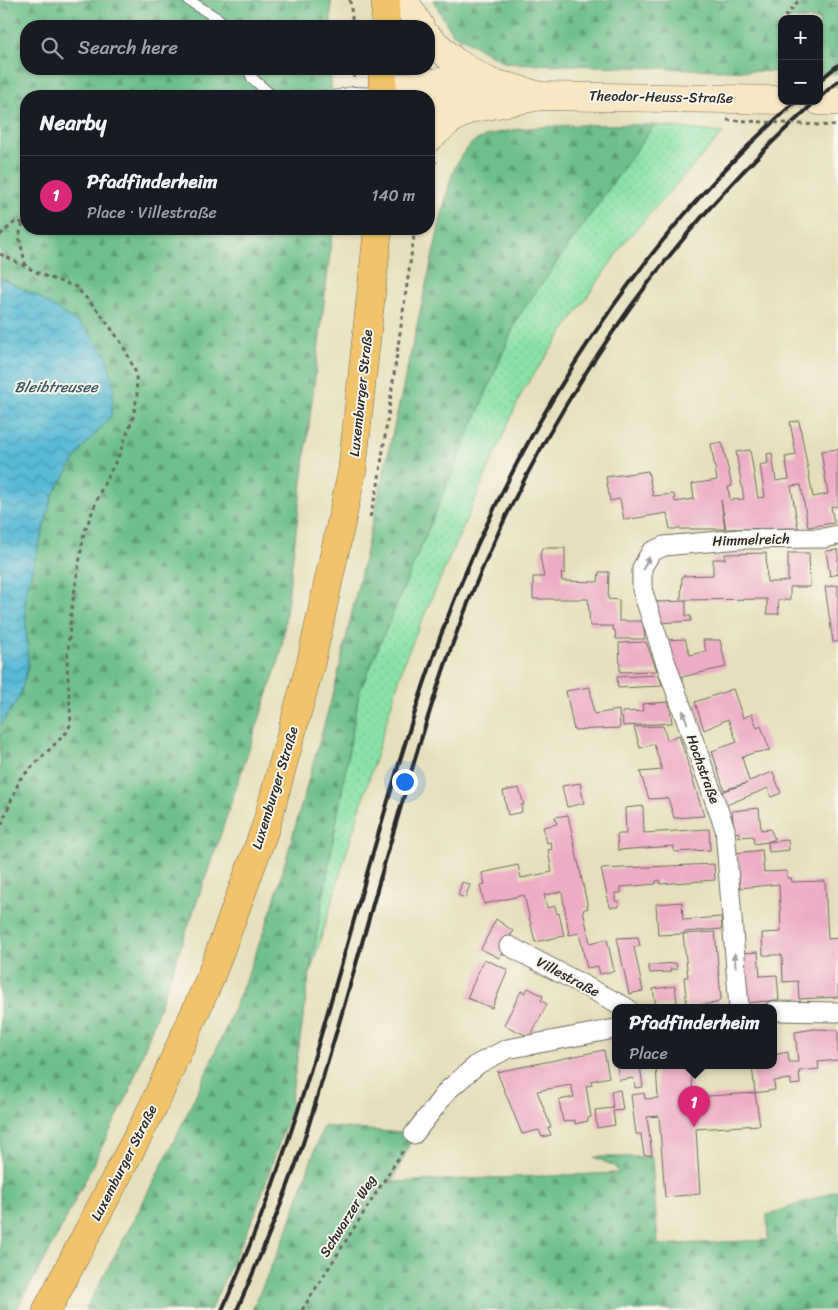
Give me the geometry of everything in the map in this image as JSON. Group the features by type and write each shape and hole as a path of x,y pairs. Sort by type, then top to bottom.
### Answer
{"main road":[{"path":"385,20 386,0"},
{"path":"404,0 416,20"},
{"path":"435,44 454,61 491,83"},
{"name":"Theodor-Heuss-Straße","path":"384,89 427,83 491,83 541,96 732,109 778,101"},
{"name":"Theodor-Heuss-Straße","path":"435,108 469,109 541,96"},
{"path":"823,101 838,101"},
{"path":"435,133 449,121 469,109"},
{"name":"Luxemburger Straße","path":"47,1310 148,1116 173,1062 209,981 266,826 311,662 352,472 377,235"}],"street":[{"name":"Himmelreich","path":"664,546 740,539 824,538 838,535"},
{"name":"Hochstraße","path":"664,546 652,552 642,568 642,589 663,655 725,829 739,1004"},
{"name":"Villestraße","path":"509,946 619,1004"},
{"path":"777,1011 838,1012"},
{"path":"414,1134 448,1090 478,1064 507,1049 612,1030"}],"lane":[{"path":"188,0 220,20"},
{"path":"251,75 265,90"}],"path":[{"path":"350,0 352,20"},
{"path":"787,15 799,0"},
{"path":"732,109 838,126"},
{"path":"0,235 15,222 20,222"},
{"path":"20,234 26,267"},
{"path":"0,254 26,267 76,287 99,312 123,345 136,373 137,396 133,418 119,455 101,490 84,533 71,613 67,665 71,723 67,732 20,779 0,828"},
{"name":"Schwarzer Weg","path":"302,1310 414,1134"}],"green space":[{"path":"0,0 331,0 331,20 20,20 20,75 330,75 332,90 20,90 20,235 332,235 281,654 215,851 128,1095 51,1248 16,1310 0,1310 0,726 20,696 28,666 25,595 53,494 82,449 111,416 36,295 0,278"},
{"path":"433,0 838,0 838,74 823,73 823,15 778,15 778,72 506,63 452,33"},
{"path":"654,125 723,133 627,239 523,390 406,657 309,977 359,693 518,317"},
{"path":"654,125 518,317 359,693 309,977 289,1114 255,1214 210,1310 85,1310 138,1212 188,1112 234,1009 273,905 336,683 443,210 455,167 471,144 485,137 505,131 558,126"},
{"path":"323,1126 414,1134 392,1182 619,1173 614,1166 594,1157 652,1157 658,1245 768,1240 767,1215 838,1190 838,1310 252,1310 287,1231"}],"water":[{"name":"Bleibtreusee","path":"0,278 36,295 85,328 107,355 114,389 111,416 82,449 53,494 25,595 28,666 20,696 0,726"}],"building":[{"path":"799,421 813,497 828,494 821,451 838,449 838,506 831,507 834,523 808,527 801,485 791,486 798,528 726,529 721,500 725,529 670,529 667,513 624,520 620,499 610,501 606,477 648,471 653,496 674,494 675,502 694,499 692,484 717,480 711,444 722,442 732,486 728,487 730,500 744,499 736,452 750,450 758,498 765,497 760,465 768,463 767,454 772,453 776,481 789,479 785,457 796,455 790,422"},
{"path":"542,548 565,548 565,573 561,573 562,581 598,582 599,572 609,572 608,599 619,600 619,621 643,621 645,639 616,639 613,626 590,626 588,599 533,599 533,577 544,577 540,556"},
{"path":"838,550 838,574 830,576 826,551"},
{"path":"766,553 767,582 778,582 788,581 788,553 809,553 810,587 790,587 790,600 778,600 779,614 767,614 767,599 681,600 682,576 713,575 713,559 725,559 725,554"},
{"path":"838,585 838,642 833,642 825,587"},
{"path":"686,601 686,616 691,616 691,621 659,623 656,602"},
{"path":"685,639 690,655 706,651 703,640 720,640 726,667 677,678 666,640"},
{"path":"646,642 657,671 620,672 619,643"},
{"path":"659,675 662,686 618,688 617,677"},
{"path":"590,687 594,714 619,710 620,728 574,730 566,691"},
{"path":"733,689 743,718 752,714 757,728 761,726 770,750 742,757 749,781 773,772 781,793 771,797 768,788 724,806 719,793 747,783 724,790 712,751 737,742 728,719 704,730 695,702"},
{"path":"669,702 672,723 623,726 622,712 643,711 642,704"},
{"path":"663,726 667,740 679,735 704,816 674,818 668,798 649,799 640,772 662,770 654,744 640,748 634,727"},
{"path":"580,783 584,803 567,807 562,786"},
{"path":"519,788 524,805 521,805 522,812 508,815 503,791"},
{"path":"643,806 644,833 709,829 710,850 674,852 674,846 618,850 617,834 626,834 625,808"},
{"path":"759,808 761,830 770,829 775,839 754,844 753,836 739,837 739,832 734,833 732,811"},
{"path":"568,815 588,908 583,910 590,943 607,939 614,971 600,974 598,966 587,968 579,933 569,935 562,892 544,895 547,908 555,906 557,914 559,913 564,936 535,942 524,895 484,904 480,885 485,884 482,873 518,865 521,878 552,872 548,850 552,849 551,842 547,843 543,827 557,824 555,817"},
{"path":"788,840 789,850 769,852 768,842"},
{"path":"762,850 764,872 787,871 787,878 791,878 792,882 825,881 828,939 838,938 838,997 799,999 798,981 783,982 782,955 763,955 762,933 781,932 779,884 740,888 736,853"},
{"path":"714,864 715,880 660,884 660,880 656,881 656,884 621,887 621,893 615,893 615,901 619,901 619,907 610,907 601,869"},
{"path":"462,882 470,885 465,898 458,895"},
{"path":"682,902 683,920 721,917 722,929 684,932 684,934 715,932 721,998 717,1003 687,1004 684,977 688,977 683,934 658,935 656,904"},
{"path":"496,919 513,931 499,958 481,949"},
{"path":"638,937 640,946 634,947 643,991 629,994 617,938"},
{"path":"758,952 760,976 777,975 779,1000 747,1003 743,953"},
{"path":"484,959 508,970 492,1008 467,998"},
{"path":"676,963 677,969 670,969 671,972 650,973 648,965"},
{"path":"675,986 677,1003 656,1004 653,989"},
{"path":"528,988 543,996 541,1001 547,1004 530,1037 504,1025 521,991 525,993"},
{"path":"814,1029 838,1030 838,1060 818,1062 819,1069 799,1071 800,1084 791,1085 791,1079 774,1081 775,1090 755,1093 752,1069 777,1069 777,1054 788,1052 789,1062 798,1062 795,1032"},
{"path":"604,1050 609,1077 591,1081 592,1085 586,1086 591,1117 588,1118 588,1121 575,1124 575,1120 563,1122 559,1100 574,1097 571,1085 537,1091 551,1127 548,1128 551,1135 542,1137 539,1130 522,1134 497,1072"},
{"path":"617,1069 640,1069 643,1087 635,1088 634,1078 619,1080"},
{"path":"656,1069 691,1069 693,1097 755,1093 760,1125 696,1129 700,1194 665,1197 659,1116 647,1117 652,1155 644,1155 641,1134 636,1134 631,1095 644,1093 645,1099 658,1098"},
{"path":"620,1090 623,1110 613,1111 615,1125 597,1128 595,1110 613,1108 611,1091"}],"railway":[{"path":"823,78 838,65"},
{"path":"823,94 838,81"},
{"path":"222,1310 254,1234 283,1156 332,999 400,760 425,681 454,600 489,520 528,442 573,367 622,294 675,225 734,161 792,105"},
{"path":"237,1310 275,1219 305,1138 409,779 438,686 468,603 503,523 543,444 588,369 638,296 693,227 752,162 812,105"}],"place":[{"name":"Pfadfinderheim","path":"694,1127"}]}
